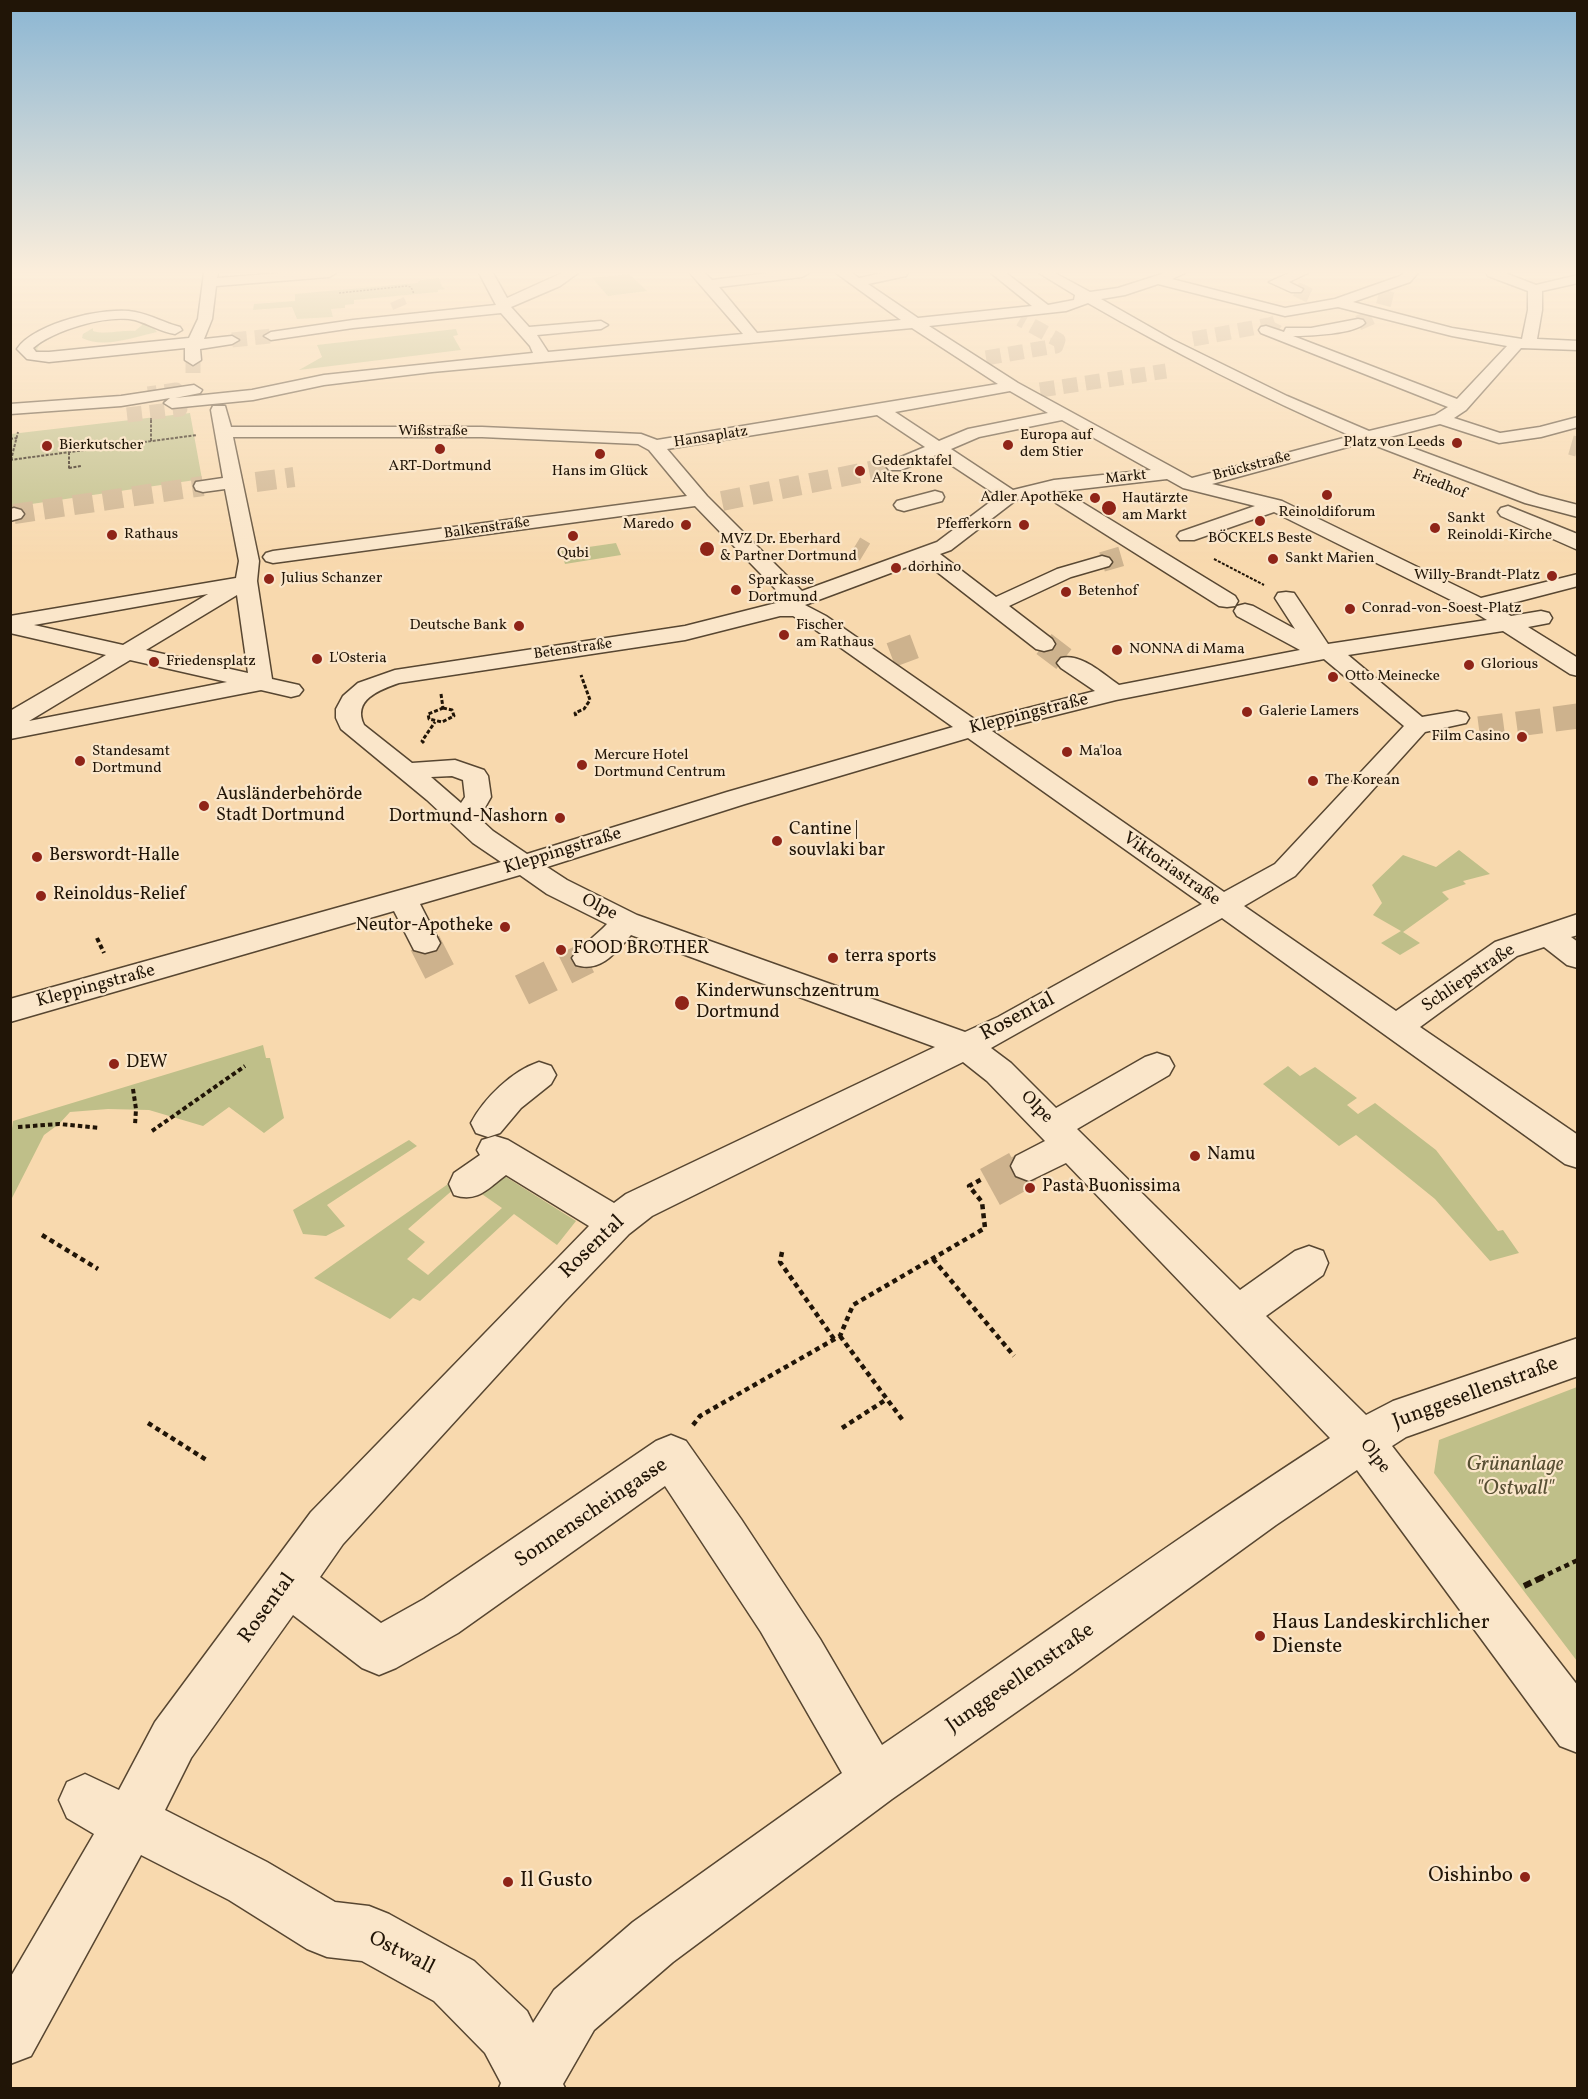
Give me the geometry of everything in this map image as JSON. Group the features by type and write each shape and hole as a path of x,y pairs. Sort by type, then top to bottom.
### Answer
{"street":[{"path":"191,394 193,371"},
{"path":"14,426 172,403 216,400 253,389 400,371"},
{"path":"10,408 253,389 401,371"},
{"path":"995,371 1063,415 1190,484 1275,505 1479,605 1578,669"},
{"name":"Friedhof","path":"1224,371 1281,399 1368,436 1532,500 1578,511"},
{"path":"1371,371 1460,406"},
{"name":"Brückstraße","path":"1190,484 1318,444 1368,436 1441,419 1460,406 1494,371"},
{"path":"880,410 929,400 1025,389"},
{"path":"172,403 191,394"},
{"path":"10,408 141,395"},
{"path":"216,400 224,432 248,571 261,683"},
{"path":"880,410 1010,496"},
{"name":"Hansaplatz","path":"648,443 802,424 880,410"},
{"path":"84,420 128,415"},
{"path":"895,466 974,433 1063,415"},
{"path":"1441,419 1499,438 1541,432 1578,422"},
{"name":"Wißstraße","path":"224,432 471,432 594,437 648,443"},
{"path":"1541,432 1563,441"},
{"name":"Viktoriastraße","path":"648,443 797,604 883,658 973,729 1221,906 1578,1154"},
{"path":"1318,444 1364,456"},
{"name":"Markt","path":"976,521 1010,496 1054,486 1170,473"},
{"path":"203,486 232,482"},
{"path":"904,505 935,498"},
{"path":"1063,499 1136,551 1325,652 1410,718 1416,726 1469,726"},
{"name":"Balkenstraße","path":"273,557 700,500"},
{"path":"1136,551 1182,538 1275,505"},
{"path":"1492,506 1577,539"},
{"name":"Betenstraße","path":"353,699 381,681 685,633 780,609 889,566 945,552 976,521"},
{"path":"865,552 889,566"},
{"path":"945,552 975,582 1002,602 1044,644"},
{"path":"945,552 975,582"},
{"path":"1002,602 1064,573 1102,562"},
{"path":"10,624 248,571"},
{"path":"10,722 128,651 248,571"},
{"path":"1479,605 1578,580"},
{"path":"1286,598 1325,652"},
{"path":"672,612 685,633"},
{"name":"Kleppingstraße","path":"10,1011 297,931 973,729 1115,693 1325,652 1541,618"},
{"path":"10,624 291,690"},
{"path":"419,648 424,673"},
{"name":"Kleppingstraße","path":"1069,663 1115,693"},
{"path":"10,732 261,683"},
{"name":"Olpe","path":"353,699 346,715 353,729 522,865 557,887 626,922 965,1046 999,1072 1362,1441 1578,1728"},
{"name":"Rosental","path":"10,2035 107,1813 172,1740 327,1528 616,1223 639,1205 1009,1024 1285,870 1416,726"},
{"path":"407,771 454,768 475,776 478,797 464,820"},
{"path":"403,899 425,944"},
{"path":"587,958 601,948 626,922"},
{"name":"Schliepstraße","path":"1396,1027 1506,949 1578,924"},
{"path":"1547,934 1578,958"},
{"path":"1029,1166 1062,1135 1157,1066"},
{"path":"467,1184 496,1143 508,1099 539,1075"},
{"name":"Viktoriastraße","path":"1545,1131 1578,1178"},
{"path":"496,1143 616,1223"},
{"path":"1238,1314 1309,1263"},
{"name":"Junggesellenstraße","path":"532,2086 574,2010 653,1942 874,1781 1055,1656 1260,1509 1393,1421 1578,1358"},
{"name":"Sonnenscheingasse","path":"288,1582 306,1593 379,1651 441,1616 655,1468 776,1612 874,1781"},
{"name":"Ostwall","path":"107,1813 155,1832 242,1891 327,1929 344,1943 369,1934 447,1994 506,2032 532,2086"}],"path":[{"path":"150,416 152,441"},
{"path":"14,426 16,438 11,460 224,432"},
{"path":"10,439 16,438"},
{"path":"69,452 69,469 81,466"},
{"path":"1253,579 1259,582"},
{"path":"440,691 443,708"},
{"path":"576,716 575,713 584,709 590,700"},
{"path":"443,708 452,710 454,716 447,721 435,722 429,719 428,714 443,708"},
{"path":"422,741 435,722"},
{"path":"152,1131 245,1066"},
{"path":"134,1089 135,1125"},
{"path":"18,1127 60,1124 100,1128"},
{"path":"655,1468 700,1416 834,1340 840,1336 853,1305 985,1228 982,1202 969,1186 981,1179"},
{"path":"42,1235 98,1269"},
{"path":"782,1252 780,1262 834,1340"},
{"path":"933,1258 1014,1356"},
{"path":"840,1336 904,1422"},
{"path":"842,1428 887,1399"},
{"path":"148,1423 208,1461"},
{"path":"1521,1588 1578,1560"}],"green space":[{"path":"190,413 202,479 11,507 11,434"},
{"path":"616,543 621,555 565,564 561,551"},
{"path":"1459,850 1490,874 1463,881 1466,884 1442,892 1449,899 1403,932 1420,943 1400,955 1381,943 1401,931 1373,915 1382,903 1372,885 1403,855 1436,867"},
{"path":"263,1045 266,1058 270,1058 284,1118 264,1133 229,1107 203,1126 149,1110 108,1109 70,1112 44,1135 11,1200 10,1145 13,1121"},
{"path":"1288,1066 1300,1076 1315,1067 1357,1098 1347,1105 1358,1114 1375,1103 1436,1150 1498,1231 1503,1230 1519,1253 1490,1261 1435,1199 1356,1135 1339,1146 1263,1084"},
{"path":"409,1140 417,1146 327,1205 345,1226 326,1236 303,1234 293,1210"},
{"path":"458,1177 463,1181 408,1229 425,1242 407,1259 428,1275 502,1208 476,1190 492,1180 506,1177 576,1221 557,1245 514,1214 420,1301 413,1298 390,1319 314,1278"},
{"name":"Grünanlage \"Ostwall\"","path":"1577,1387 1577,1661 1434,1473 1439,1440"}],"tunnel":[{"path":"1040,390 1166,371"},
{"path":"127,415 180,409 176,390 148,394"},
{"path":"1571,445 1578,447"},
{"path":"722,501 895,466"},
{"path":"256,482 294,477"},
{"path":"14,514 203,486"},
{"path":"855,546 865,552"},
{"path":"1102,562 1129,554"},
{"path":"891,655 923,643"},
{"path":"1044,644 1069,663"},
{"path":"1479,729 1578,716"},
{"path":"425,943 446,984"},
{"path":"522,990 587,958"},
{"path":"1016,1173 1029,1166"},
{"path":"990,1187 1019,1171"}],"place":[{"name":"Platz von Leeds","path":"1457,443"},
{"name":"Europa auf dem Stier","path":"1008,445"},
{"name":"Bierkutscher","path":"47,446"},
{"name":"ART-Dortmund","path":"440,449"},
{"name":"Hans im Glück","path":"600,454"},
{"name":"Gedenktafel Alte Krone","path":"860,471"},
{"name":"Reinoldiforum","path":"1327,495"},
{"name":"Adler Apotheke","path":"1095,498"},
{"name":"Hautärzte am Markt","path":"1109,508"},
{"name":"BÖCKELS Beste","path":"1260,521"},
{"name":"Maredo","path":"686,525"},
{"name":"Pfefferkorn","path":"1024,525"},
{"name":"Sankt Reinoldi-Kirche","path":"1435,528"},
{"name":"Rathaus","path":"112,535"},
{"name":"Qubi","path":"573,536"},
{"name":"MVZ Dr. Eberhard & Partner Dortmund","path":"707,549"},
{"name":"Sankt Marien","path":"1273,559"},
{"name":"dorhino","path":"896,568"},
{"name":"Willy-Brandt-Platz","path":"1552,576"},
{"name":"Julius Schanzer","path":"269,579"},
{"name":"Sparkasse Dortmund","path":"736,590"},
{"name":"Betenhof","path":"1066,592"},
{"name":"Conrad-von-Soest-Platz","path":"1350,609"},
{"name":"Deutsche Bank","path":"519,626"},
{"name":"Fischer am Rathaus","path":"784,635"},
{"name":"NONNA di Mama","path":"1117,650"},
{"name":"L'Osteria","path":"317,659"},
{"name":"Friedensplatz","path":"154,662"},
{"name":"Glorious","path":"1469,665"},
{"name":"Otto Meinecke","path":"1333,677"},
{"name":"Galerie Lamers","path":"1247,712"},
{"name":"Film Casino","path":"1522,737"},
{"name":"Ma'loa","path":"1067,752"},
{"name":"Standesamt Dortmund","path":"80,761"},
{"name":"Mercure Hotel Dortmund Centrum","path":"582,765"},
{"name":"The Korean","path":"1313,781"},
{"name":"Ausländerbehörde Stadt Dortmund","path":"204,806"},
{"name":"Dortmund-Nashorn","path":"560,818"},
{"name":"Cantine | souvlaki bar","path":"777,841"},
{"name":"Berswordt-Halle","path":"37,857"},
{"name":"Reinoldus-Relief","path":"41,896"},
{"name":"Neutor-Apotheke","path":"505,927"},
{"name":"FOOD BROTHER","path":"561,950"},
{"name":"terra sports","path":"833,958"},
{"name":"Kinderwunschzentrum Dortmund","path":"682,1003"},
{"name":"DEW","path":"114,1064"},
{"name":"Namu","path":"1195,1156"},
{"name":"Pasta Buonissima","path":"1030,1188"},
{"name":"Haus Landeskirchlicher Dienste","path":"1260,1636"},
{"name":"Oishinbo","path":"1525,1877"},
{"name":"Il Gusto","path":"508,1882"}]}
